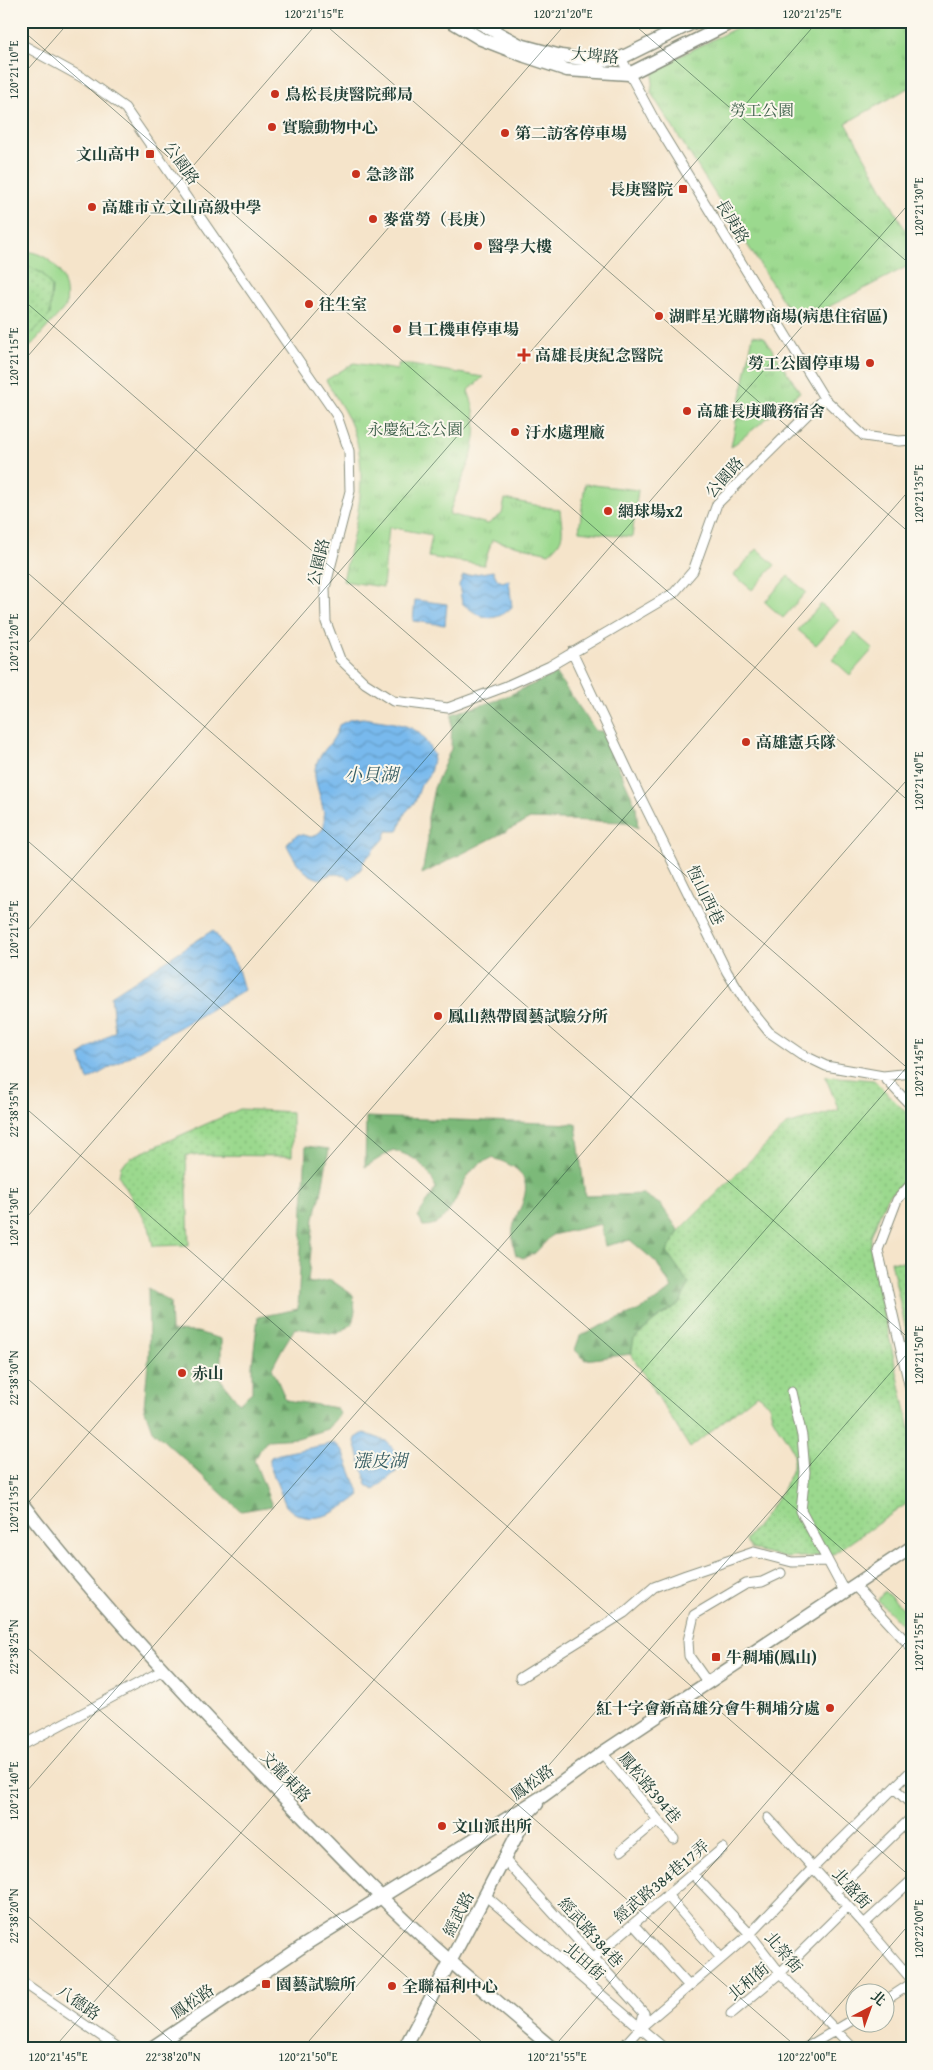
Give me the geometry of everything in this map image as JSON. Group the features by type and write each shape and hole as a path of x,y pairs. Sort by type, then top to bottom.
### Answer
{"main road":[{"name":"大埤路","path":"450,21 481,39 567,70 629,74 734,21"},
{"name":"大埤路","path":"476,21 520,44 561,56 599,61 621,58 696,21"},
{"name":"文龍東路","path":"21,1502 99,1597 163,1670 381,1897 451,1962 553,2049"},
{"name":"鳳松路","path":"150,2049 259,1975 543,1796 602,1753 912,1547"},
{"name":"經武路","path":"404,2049 530,1812 543,1796"}],"street":[{"name":"公園路","path":"21,44 83,78 125,108 337,416 349,451 350,492 325,588 326,622 340,659 365,683 392,701 448,708 504,687 550,666 674,593 693,571 717,504 824,398"},
{"name":"長庚路","path":"621,58 661,131 824,398"},
{"path":"824,398 864,436 899,441 912,440"},
{"name":"恆山西巷","path":"572,652 718,954 748,1006 769,1032 801,1054 826,1066 883,1076 912,1073"},
{"path":"883,1076 912,1107"},
{"path":"912,1183 897,1200 878,1250 912,1397"},
{"path":"792,1392 802,1436 805,1472 801,1511 827,1561 849,1588 912,1648"},
{"path":"520,1678 624,1612 654,1587 754,1552 792,1562 827,1561"},
{"path":"708,1682 689,1656 688,1641 694,1615 746,1584 762,1582 781,1573"},
{"path":"21,1746 163,1670"},
{"name":"鳳松路394巷","path":"602,1753 674,1839"},
{"path":"621,2049 640,2028 750,1934 813,1868 912,1770"},
{"path":"894,1788 912,1805"},
{"path":"835,1892 912,1817"},
{"name":"北盛街","path":"768,1818 864,1924 912,1982"},
{"path":"621,1851 658,1820"},
{"name":"經武路384巷17弄","path":"594,1957 723,1848"},
{"name":"經武路384巷","path":"505,1860 644,2013 640,2028"},
{"name":"北榮街","path":"692,1874 750,1934 780,1973 837,2029 854,2049"},
{"path":"864,1924 912,1880"},
{"path":"667,1895 721,1958"},
{"name":"北田街","path":"486,1896 665,2049"},
{"name":"北和街","path":"731,2014 780,1973 847,1907"},
{"path":"634,1924 690,1986"},
{"name":"八德路","path":"21,1981 120,2049"},
{"path":"896,1993 912,1982"},
{"path":"804,2049 846,2024"}],"green space":[{"name":"勞工公園","path":"750,21 912,21 912,86 846,123 912,242 912,264 797,323 651,93 654,69"},
{"path":"21,251 41,255 56,267 65,285 66,306 21,357 21,344 50,315 52,287 43,274 21,265"},
{"path":"21,265 43,274 52,287 50,315 21,344"},
{"path":"753,335 764,337 800,392 731,447"},
{"name":"永慶紀念公園","path":"354,363 397,370 399,363 483,377 468,391 474,408 475,439 472,454 449,514 488,524 502,514 505,499 560,510 562,534 555,548 549,553 492,540 484,565 428,557 432,535 389,527 383,587 343,581 359,500 360,460 349,420 326,380"},
{"name":"網球場x2","path":"585,484 638,490 632,537 579,531"},
{"path":"757,549 775,565 752,590 734,575"},
{"path":"788,576 806,592 783,618 765,602"},
{"path":"821,604 839,620 816,645 798,630"},
{"path":"855,633 873,649 850,675 832,659"},
{"path":"556,674 596,731 602,731 636,806 638,828 625,822 530,819 422,874 428,839 428,817 434,788 451,749 452,714 498,700"},
{"path":"825,1076 874,1080 912,1118 912,1174 886,1199 871,1236 871,1257 912,1438 912,1500 832,1555 786,1558 752,1549 745,1540 777,1499 790,1474 793,1463 792,1449 775,1422 768,1404 757,1394 690,1448 631,1354 633,1339 654,1321 680,1303 673,1262 667,1252 679,1231 786,1125 839,1110"},
{"path":"240,1109 292,1112 292,1156 186,1155 189,1245 153,1246 149,1227 119,1176 121,1166 132,1157"},
{"path":"366,1117 576,1124 585,1196 643,1194 661,1205 679,1231 667,1252 689,1284 680,1303 654,1321 634,1339 631,1354 585,1360 575,1350 580,1336 639,1310 672,1288 656,1262 630,1240 605,1246 601,1224 552,1235 535,1253 523,1258 516,1255 513,1228 524,1198 525,1182 513,1167 492,1158 480,1164 471,1173 449,1212 442,1219 434,1224 423,1226 418,1216 436,1188 432,1180 415,1159 393,1150 365,1167"},
{"path":"306,1146 329,1149 321,1195 314,1218 308,1282 331,1280 353,1295 355,1311 352,1324 337,1334 295,1328 272,1368 286,1400 337,1408 340,1414 327,1429 298,1438 268,1440 259,1450 254,1460 272,1506 241,1511 152,1430 144,1407 149,1352 148,1288 170,1302 171,1331 197,1332 221,1339 221,1380 239,1403 252,1392 252,1365 258,1317 298,1309"},
{"path":"891,1261 912,1263 912,1358"},
{"path":"884,1591 912,1616 912,1636 878,1600"}],"water":[{"path":"493,571 497,579 502,582 509,580 512,607 505,613 493,618 481,616 462,603 459,585 463,576"},
{"path":"415,600 447,604 445,625 413,621"},
{"name":"小貝湖","path":"363,718 399,724 418,732 434,755 430,773 421,785 415,802 405,813 398,831 387,831 384,839 364,861 361,869 350,879 336,874 328,875 321,879 310,875 296,862 287,845 289,841 299,834 311,837 320,832 324,827 324,813 315,776 317,762 333,739 339,725 351,719"},
{"path":"213,930 237,966 244,990 88,1080 80,1055 115,1031 111,996"},
{"name":"漲皮湖","path":"364,1433 386,1441 402,1459 397,1471 374,1490 367,1485 355,1442 356,1438"},
{"path":"335,1443 343,1451 360,1495 343,1507 324,1516 304,1517 295,1513 286,1506 269,1464 271,1457"}],"place":[{"name":"鳥松長庚醫院郵局","path":"275,94"},
{"name":"實驗動物中心","path":"272,127"},
{"name":"第二訪客停車場","path":"505,133"},
{"name":"文山高中","path":"150,154"},
{"name":"急診部","path":"356,174"},
{"name":"長庚醫院","path":"683,189"},
{"name":"高雄市立文山高級中學","path":"92,207"},
{"name":"麥當勞（長庚）","path":"373,219"},
{"name":"醫學大樓","path":"478,246"},
{"name":"往生室","path":"309,304"},
{"name":"湖畔星光購物商場(病患住宿區)","path":"659,316"},
{"name":"員工機車停車場","path":"397,329"},
{"name":"高雄長庚紀念醫院","path":"524,355"},
{"name":"勞工公園停車場","path":"870,363"},
{"name":"高雄長庚職務宿舍","path":"687,411"},
{"name":"汙水處理廠","path":"515,432"},
{"name":"網球場x2","path":"608,511"},
{"name":"高雄憲兵隊","path":"746,742"},
{"name":"鳳山熱帶園藝試驗分所","path":"438,1016"},
{"name":"赤山","path":"182,1373"},
{"name":"牛稠埔(鳳山)","path":"716,1657"},
{"name":"紅十字會新高雄分會牛稠埔分處","path":"830,1708"},
{"name":"文山派出所","path":"442,1826"},
{"name":"園藝試驗所","path":"266,1984"},
{"name":"全聯福利中心","path":"392,1986"}]}
